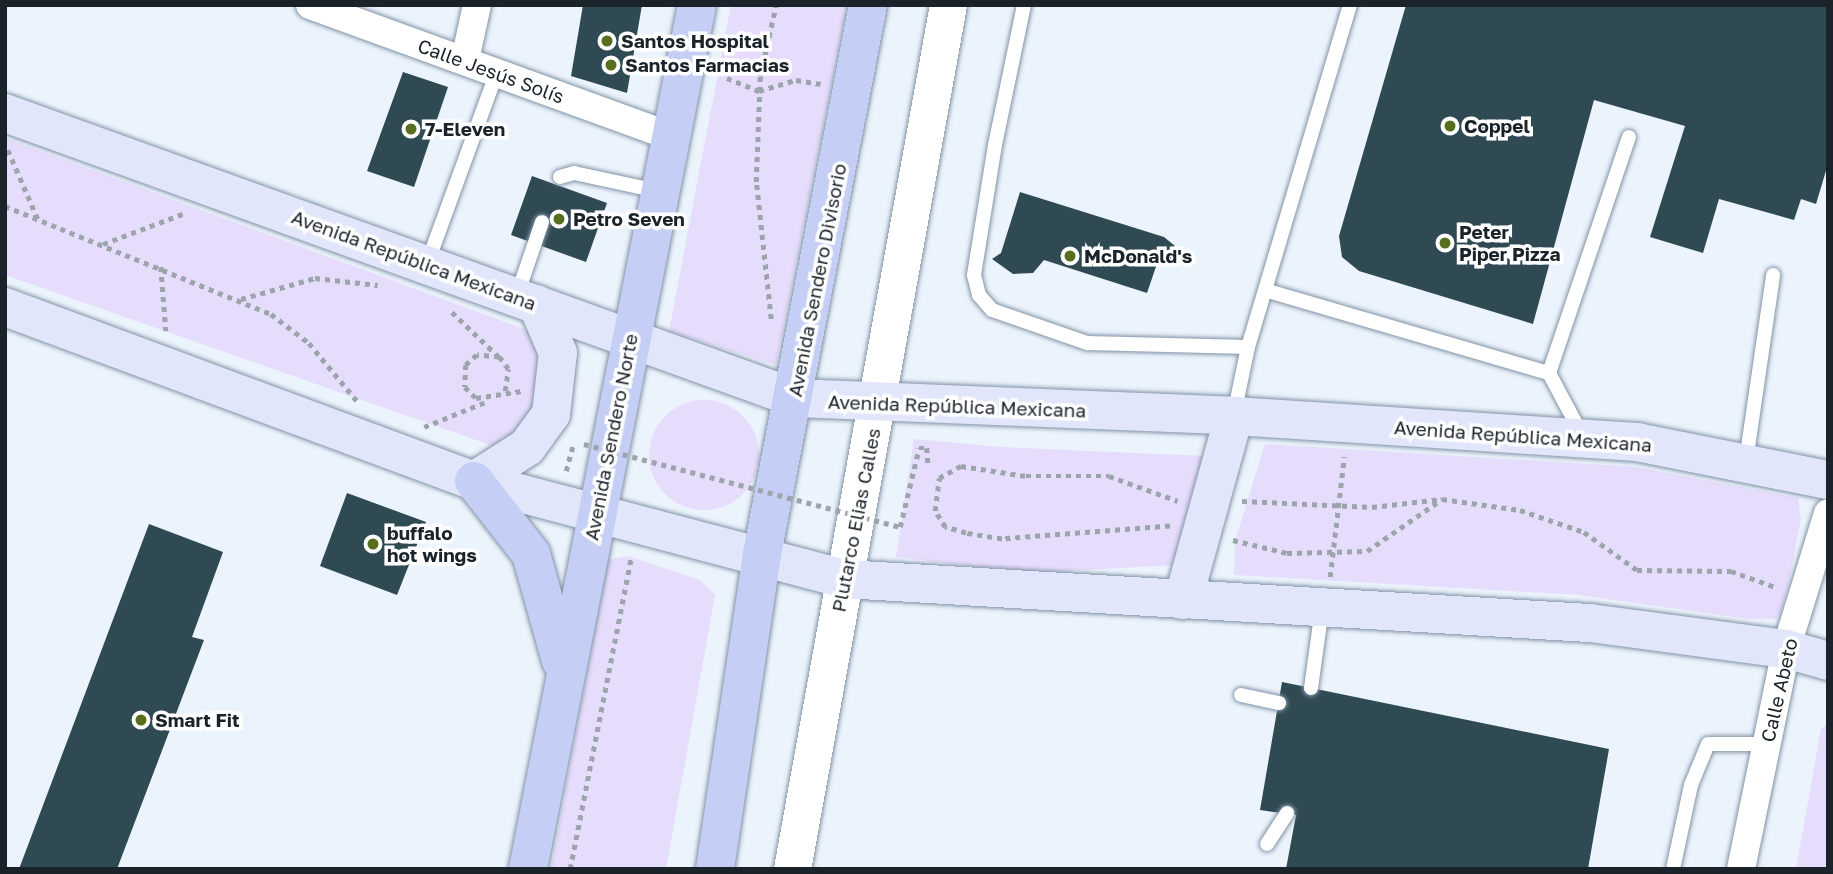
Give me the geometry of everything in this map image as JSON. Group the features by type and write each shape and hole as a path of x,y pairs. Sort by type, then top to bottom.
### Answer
{"main road":[{"name":"Avenida Sendero Norte","path":"528,869 629,339 697,5"},
{"name":"Avenida Sendero Divisorio","path":"762,554 795,398 868,5"},
{"name":"Avenida República Mexicana","path":"5,113 426,266 527,299 629,339 795,398 877,405 1234,416 1584,438 1746,462 1828,480"},
{"path":"474,481 527,447 551,414 558,352 527,299"},
{"path":"5,307 474,481 762,554 844,579 1183,600 1325,596 1590,623 1786,649 1828,661"},
{"path":"1183,600 1234,416"},
{"path":"474,481 531,554 544,584 564,676"},
{"path":"715,869 762,554"}],"street":[{"name":"Calle Jesús Solís","path":"310,5 672,137"},
{"path":"465,60 477,5"},
{"name":"Plutarco Elias Calles","path":"792,869 947,5"},
{"name":"Calle Abeto","path":"1741,869 1786,649 1828,513"}],"lane":[{"path":"1024,5 974,275 979,295 992,310 1087,343 1248,347"},
{"path":"1234,416 1248,347 1268,291 1350,5"},
{"path":"426,266 497,72"},
{"path":"1549,373 1629,137"},
{"path":"560,177 574,173 660,192"},
{"path":"527,299 542,222"},
{"path":"1746,462 1773,275"},
{"path":"1268,291 1549,373 1584,438"},
{"path":"1311,688 1325,596"},
{"path":"1241,695 1279,703"},
{"path":"1673,869 1691,785 1708,744 1726,739 1766,744"},
{"path":"1267,844 1287,813"}],"path":[{"path":"772,326 756,182 759,91 776,5"},
{"path":"727,78 759,91 796,80 822,84"},
{"path":"5,146 38,219"},
{"path":"5,206 239,299 309,343 363,410 351,406"},
{"path":"103,244 190,208"},
{"path":"153,335 166,340 161,266"},
{"path":"239,299 315,278 382,285"},
{"path":"430,435 417,429 492,400 508,384 499,357 440,301"},
{"path":"492,400 470,394 464,372 477,355 499,357"},
{"path":"584,444 900,527 919,448 927,448 928,464"},
{"path":"1325,596 1335,552 1344,449"},
{"path":"1442,499 1367,551 1287,554 1206,516 1109,476 1027,476 961,466 939,478 935,511 945,527 966,533 1044,537 1161,524 1206,516 1442,499 1520,510 1584,532 1636,570 1731,571 1804,593"},
{"path":"570,869 637,523"}],"shaded area":[{"path":"731,5 847,5 776,365 669,331"},
{"path":"5,138 538,334 545,348 537,419 496,447 5,275"},
{"path":"704,400 725,404 743,416 755,434 759,455 755,476 743,494 725,506 704,510 683,506 665,494 653,476 649,455 653,434 665,416 683,404"},
{"path":"914,439 1001,447 1204,456 1176,565 1029,573 896,557"},
{"path":"1265,444 1636,467 1798,498 1801,519 1787,591 1778,619 1748,619 1579,595 1234,575 1235,541"},
{"path":"628,556 700,580 715,595 666,869 551,869 608,560"},
{"path":"1828,723 1828,869 1796,869 1821,729"}],"building":[{"name":"Santos Hospital","path":"583,5 642,5 627,93 571,76"},
{"path":"1406,5 1828,5 1828,164 1816,204 1801,199 1794,220 1719,199 1703,253 1650,237 1685,126 1594,100 1533,324 1359,271 1342,257 1339,236"},
{"path":"403,72 448,87 414,187 367,171"},
{"name":"Petro Seven","path":"532,176 607,203 586,262 511,235"},
{"path":"1020,192 1164,237 1175,246 1171,259 1160,255 1147,293 1044,260 1033,273 1013,274 992,259 1001,253"},
{"name":"buffalo hot wings","path":"347,493 426,522 397,595 320,566"},
{"path":"149,524 223,552 192,637 204,640 117,869 19,869"},
{"path":"1282,682 1609,749 1588,869 1286,869 1296,815 1260,810"}],"place":[{"name":"Santos Hospital","path":"607,41"},
{"name":"Santos Farmacias","path":"611,65"},
{"name":"Coppel","path":"1450,126"},
{"name":"7-Eleven","path":"411,129"},
{"name":"Petro Seven","path":"559,219"},
{"name":"Peter Piper Pizza","path":"1445,243"},
{"name":"McDonald's","path":"1070,256"},
{"name":"buffalo hot wings","path":"373,544"},
{"name":"Smart Fit","path":"141,720"}]}
